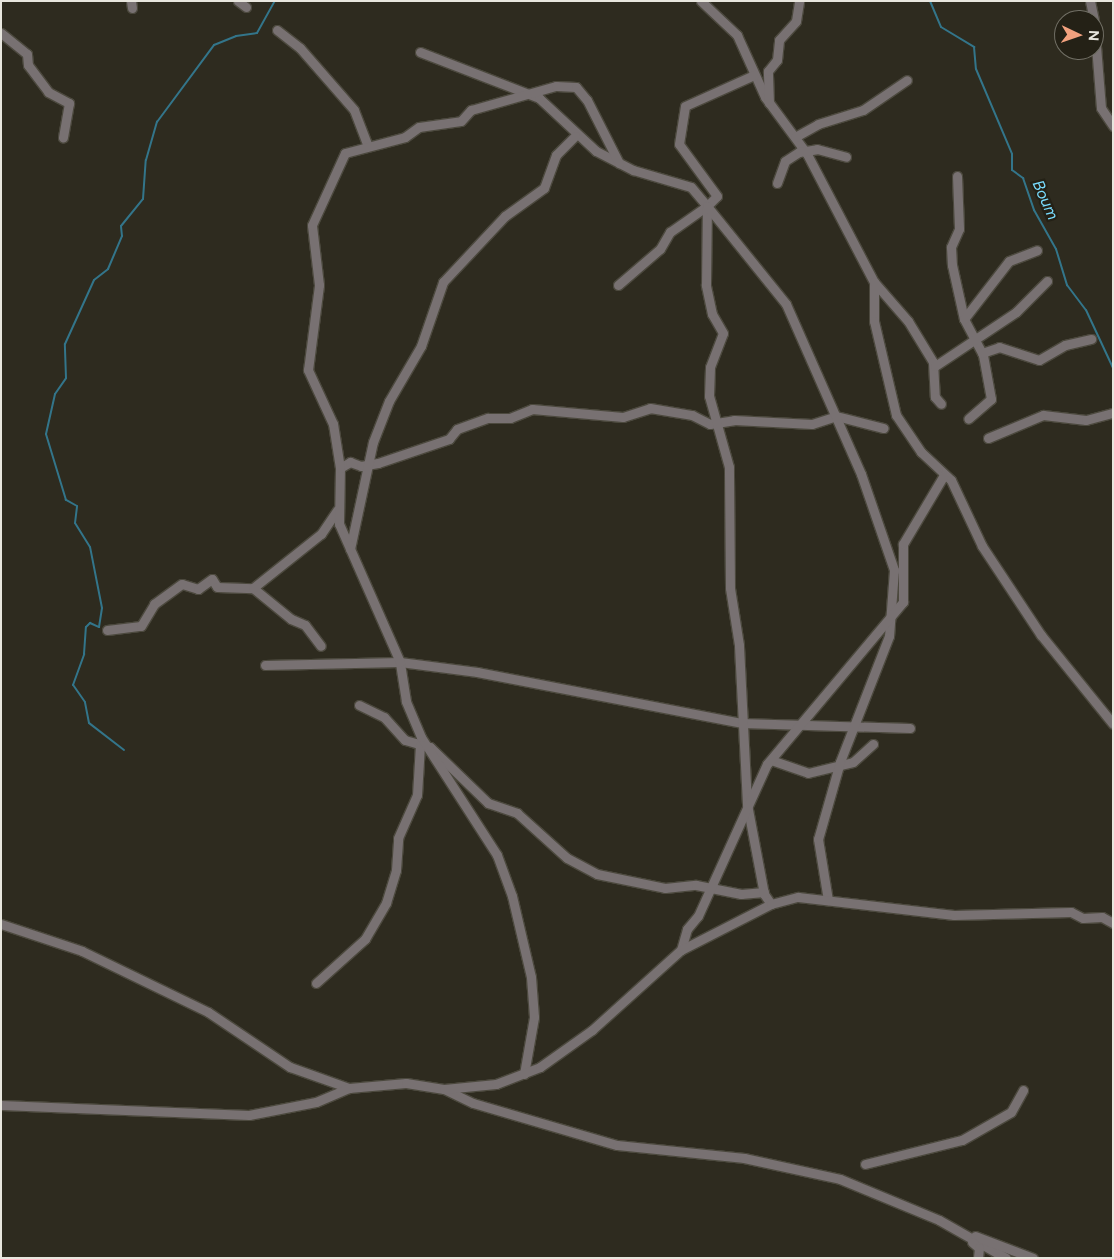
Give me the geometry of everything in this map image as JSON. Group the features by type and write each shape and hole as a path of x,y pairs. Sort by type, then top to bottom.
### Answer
{"street":[{"path":"238,1 246,7"},
{"path":"701,1 729,24 769,103 807,154 874,282 908,321 935,366 935,397 940,404"},
{"path":"769,103 768,71 777,60 779,40 796,21 799,1"},
{"path":"277,30 300,48 354,110 367,144"},
{"path":"1,33 27,54 28,65 48,92 69,103 63,138"},
{"path":"420,52 535,95 575,136 619,163 691,187 786,304 836,416 894,570 893,614 889,636 840,762 818,839 828,900"},
{"path":"1097,60 1101,108 1113,126"},
{"path":"618,285 660,249 670,232 707,206 717,196 679,144 685,106 754,75"},
{"path":"795,137 818,124 863,110 907,80"},
{"path":"524,1074 534,1017 531,977 512,896 497,855 423,745 406,701 400,662 350,549 337,510 340,468 333,424 308,370 319,285 312,225 345,153 367,144 405,137 420,127 460,121 471,110 513,97 535,95 556,86 576,87 619,163"},
{"path":"350,549 384,412 421,346 443,282 510,212 544,188 556,155 575,136"},
{"path":"776,183 785,161 799,152 807,154 817,150 846,157"},
{"path":"957,176 959,229 951,247 952,265 964,319 982,353 991,399 968,419"},
{"path":"707,206 706,286 712,314 723,334 710,367 709,396 727,452 732,514 728,538 747,804 764,892 771,904"},
{"path":"964,319 1009,261 1037,250"},
{"path":"935,366 1025,305 1032,292 1047,281"},
{"path":"874,282 874,321 896,415 920,452 951,480 982,546 1041,635 1113,724"},
{"path":"982,353 999,347 1039,360 1065,345 1091,339"},
{"path":"340,468 344,463 370,464 449,439 457,429 488,418 510,418 532,409 623,417 650,408 718,422 812,424 836,416 883,428"},
{"path":"988,438 1043,415 1086,420 1113,413"},
{"path":"681,950 747,804 771,760 903,602 903,544 944,475"},
{"path":"253,588 321,534 337,510"},
{"path":"107,630 141,626 154,604 182,584 198,589 212,579 217,587 253,588 291,620 304,625 321,646"},
{"path":"265,665 400,662 741,723 800,726 855,724 910,728"},
{"path":"359,705 384,718 405,740 423,745 488,803 517,813 568,858 597,874 665,888 709,888 764,892"},
{"path":"771,760 808,773 840,762 853,762 873,744"},
{"path":"316,983 365,938 386,904 396,870 398,838 417,795 423,745"},
{"path":"1,1106 249,1115 316,1102 349,1088 406,1084 444,1089 496,1084 524,1074 592,1030 681,950 771,904 798,897 954,915 1071,912 1083,918 1102,917 1113,923"},
{"path":"1,924 82,951 208,1012 290,1067 349,1088"},
{"path":"444,1089 473,1103 617,1145 744,1158 840,1179 961,1232 1033,1258"},
{"path":"865,1164 962,1140 1008,1114 1023,1090"},
{"path":"961,1232 979,1248 978,1258"},
{"path":"961,1232 1006,1258"}],"waterway":[{"path":"124,750 89,723 85,702 73,685 84,654 86,627 90,623 99,627 102,608 90,547 75,523 77,506 66,500 46,434 55,394 66,378 65,344 94,280 108,269 122,236 121,226 143,199 146,160 157,122 214,45 236,36 257,33 275,1"},
{"name":"Boum","path":"930,1 941,27 974,47 976,69 1012,154 1012,170 1023,178 1034,210 1056,249 1067,285 1086,310 1113,368"}]}
